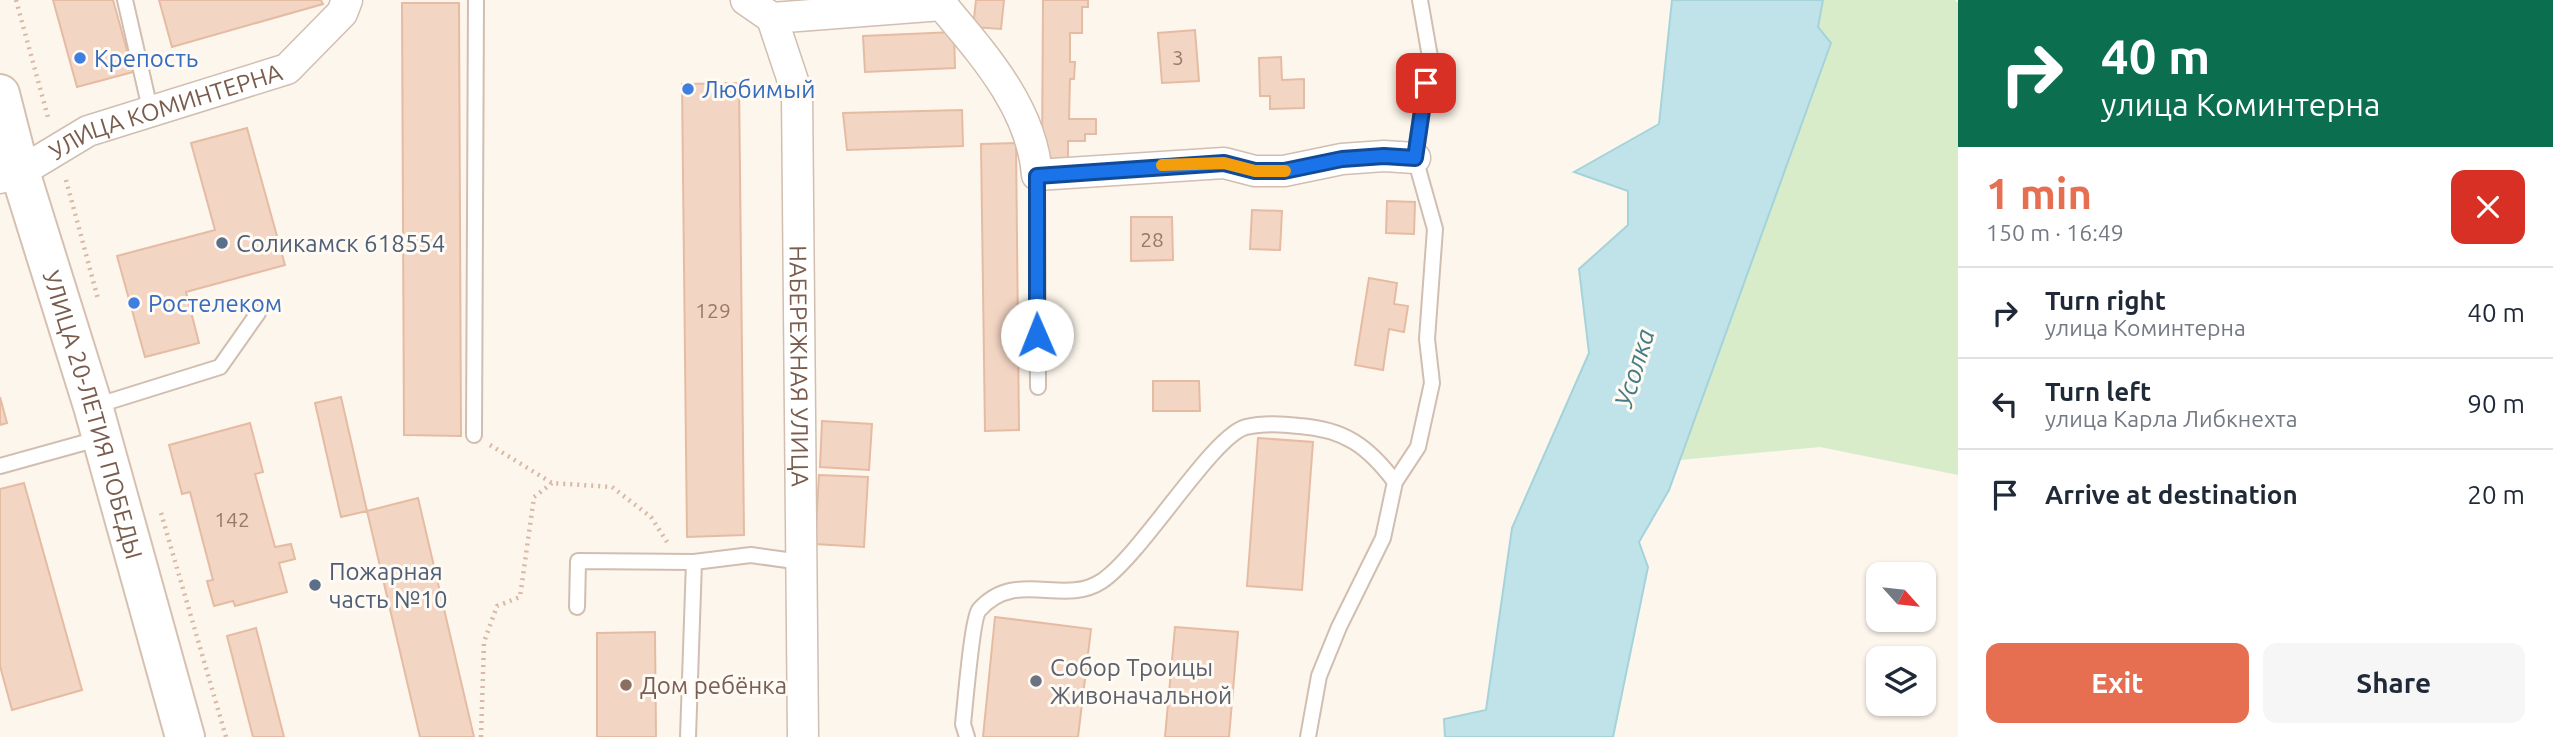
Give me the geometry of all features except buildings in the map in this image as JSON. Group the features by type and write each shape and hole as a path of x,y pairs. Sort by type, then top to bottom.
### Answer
{"main road":[{"name":"УЛИЦА 20-ЛЕТИЯ ПОБЕДЫ","path":"0,94 10,175 98,422 185,737"}],"street":[{"name":"УЛИЦА КОМИНТЕРНА","path":"10,175 88,131 150,109 287,69 342,13 347,0"},
{"path":"746,0 773,9 943,2 1004,82 1036,158 1037,176 1224,163 1255,171 1284,171 1342,159 1384,156 1415,158"},
{"name":"НАБЕРЕЖНАЯ УЛИЦА","path":"773,9 797,93 803,737"}],"lane":[{"path":"125,0 150,109"},
{"path":"474,435 476,0"},
{"path":"1308,737 1319,676 1339,627 1384,538 1395,482 1418,447 1432,383 1427,339 1435,229 1415,158 1430,57 1420,0"},
{"path":"1037,176 1038,387"},
{"path":"0,466 220,367 258,313"},
{"path":"967,737 963,724 976,612 990,599 1018,588 1044,587 1070,593 1104,579 1157,526 1212,454 1243,427 1275,424 1326,427 1375,456 1395,482"},
{"path":"577,607 578,561 686,562 751,555 801,562"},
{"path":"686,562 688,737"}],"path":[{"path":"474,435 552,483 612,487 652,517 686,562"},
{"path":"481,737 484,642 496,606 520,597 534,497 552,483"}],"green space":[{"path":"1823,0 1955,0 1958,3 1958,475 1820,447 1680,460 1831,43 1818,27"}],"water":[{"name":"Усолка","path":"1672,0 1823,0 1818,27 1831,43 1669,490 1639,542 1648,567 1613,737 1445,737 1444,719 1486,710 1512,528 1589,353 1579,269 1628,225 1628,191 1574,172 1659,124"}],"slow traffic":[{"path":"1162,165 1224,163 1255,171 1285,171"}],"place":[{"name":"Крепость","path":"80,58"},
{"name":"Любимый","path":"688,89"},
{"name":"Соликамск 618554","path":"222,243"},
{"name":"Ростелеком","path":"134,303"},
{"name":"Пожарная часть №10","path":"315,585"},
{"name":"Собор Троицы Живоначальной","path":"1036,681"},
{"name":"Дом ребёнка","path":"626,685"}],"route":[{"path":"1037,335 1037,176 1083,175 1162,165 1224,163 1255,171 1284,171 1342,159 1384,156 1415,158 1426,83"}]}
